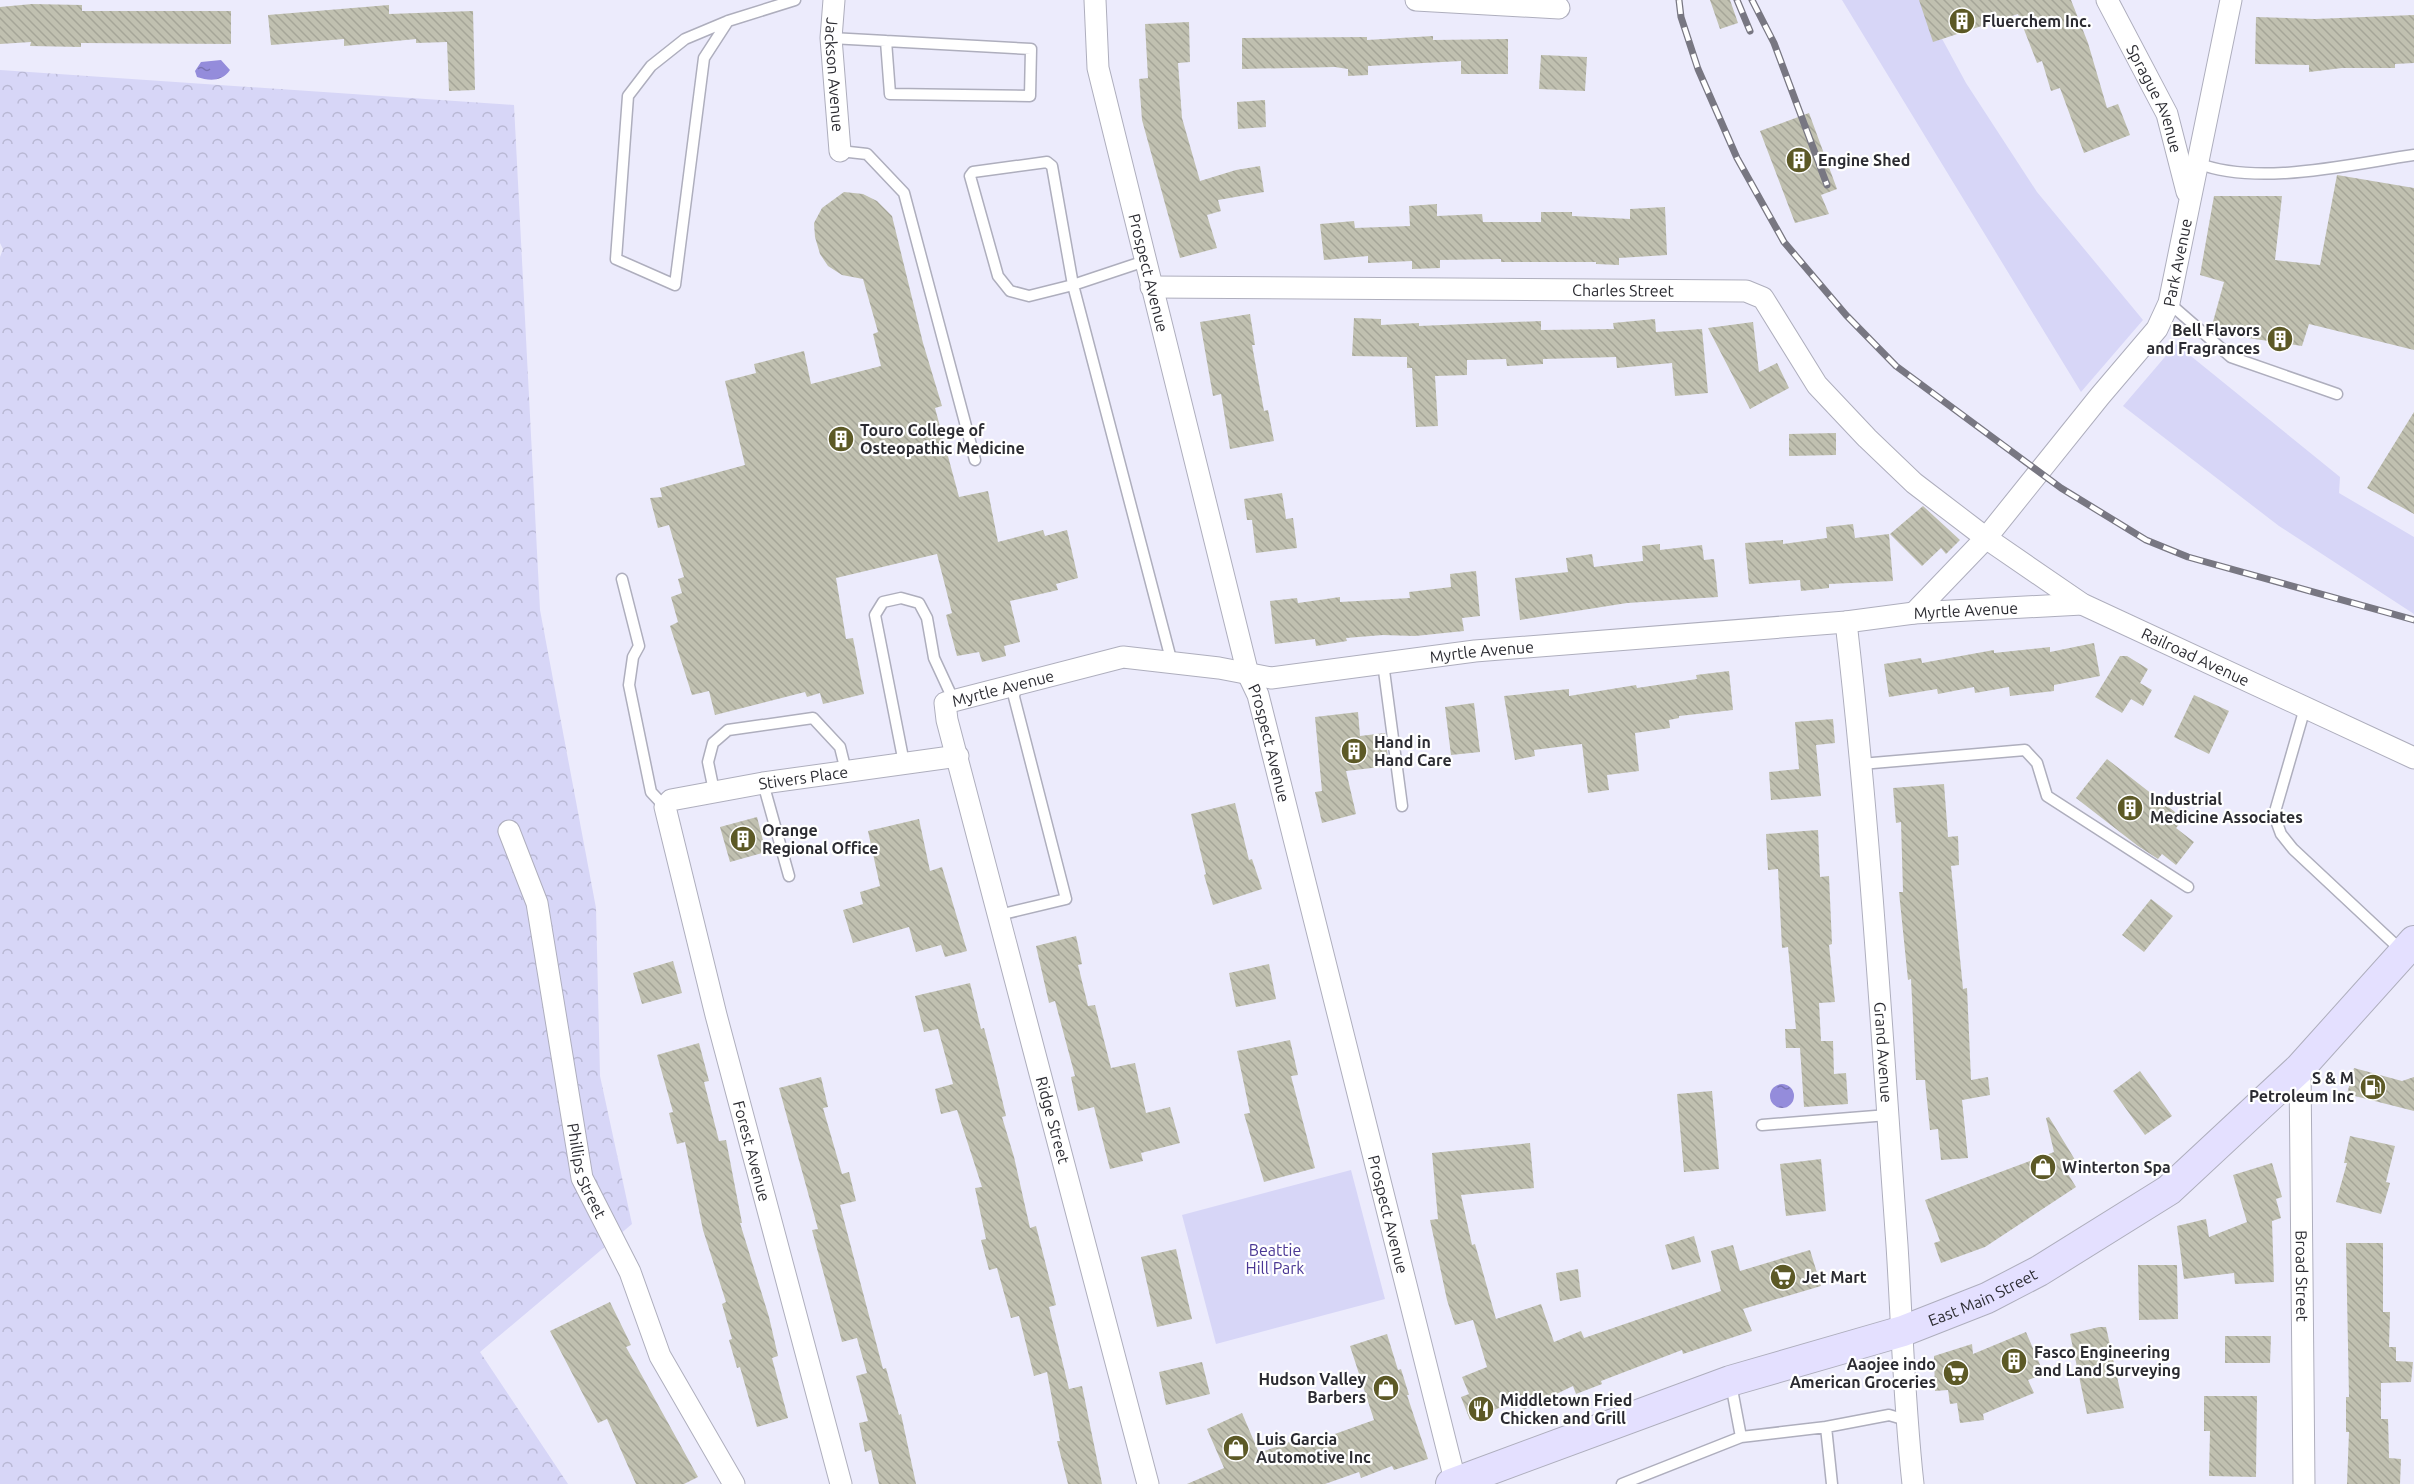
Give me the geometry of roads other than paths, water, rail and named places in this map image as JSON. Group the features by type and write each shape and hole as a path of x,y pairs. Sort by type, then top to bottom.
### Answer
{"main road":[{"name":"East Main Street","path":"1454,1483 1730,1381 1903,1330 1987,1298 2039,1271 2169,1190 2300,1068 2409,947"}],"street":[{"name":"Jackson Avenue","path":"834,0 831,38 840,151"},
{"name":"Prospect Avenue","path":"1095,0 1098,68 1151,287 1248,674 1257,695 1454,1483"},
{"path":"1416,0 1559,8"},
{"name":"Sprague Avenue","path":"2107,0 2167,114 2189,200"},
{"name":"Park Avenue","path":"1986,538 2157,329 2169,303 2231,0"},
{"name":"Charles Street","path":"1151,287 1746,291 1763,298 1817,385 1867,438 1914,483 1986,538"},
{"path":"1914,613 1986,538"},
{"name":"Railroad Avenue","path":"1986,538 2082,604 2414,758"},
{"name":"Myrtle Avenue","path":"958,756 945,703 953,699 1124,657 1271,678 1486,650 1846,622 1914,613 2082,604"},
{"name":"Grand Avenue","path":"1846,622 1861,764 1903,1330 1906,1420 1913,1484"},
{"name":"Stivers Place","path":"665,812 671,800 714,791 958,756"},
{"name":"Ridge Street","path":"958,756 1148,1484"},
{"name":"Forest Avenue","path":"665,812 841,1484"},
{"name":"Phillips Street","path":"509,831 537,903 582,1178 630,1272 660,1356 734,1484"},
{"name":"Broad Street","path":"2300,1068 2304,1484"}],"lane":[{"path":"728,21 704,58 675,285 616,259 628,96 651,66 685,39 728,21 795,0"},
{"path":"831,38 886,41 1031,49 1030,96 890,94 886,41"},
{"path":"840,151 867,154 904,193 975,460"},
{"path":"2197,163 2208,167 2249,173 2293,171 2414,155"},
{"path":"1145,261 1073,285 1029,296 1010,291 998,276 970,179 973,172 1047,162 1052,166 1073,285 1172,663"},
{"path":"2169,303 2231,357 2337,394"},
{"path":"622,579 639,646 633,657 629,685 651,792 665,812"},
{"path":"904,763 875,615 883,602 901,598 919,603 927,618 934,658 953,699"},
{"path":"1383,663 1402,806"},
{"path":"999,915 1066,899 1014,697 1016,685"},
{"path":"2305,708 2274,815 2281,834 2293,849 2390,937 2409,947"},
{"path":"714,791 708,762 713,742 728,730 813,718 840,747 846,771"},
{"path":"1861,764 2025,750 2037,763 2047,796 2188,887"},
{"path":"763,783 789,876"},
{"path":"1762,1125 1888,1115"},
{"path":"1730,1381 1741,1437"},
{"path":"1622,1484 1741,1437 1826,1427 1889,1415 1906,1420"},
{"path":"1826,1427 1832,1484"}],"water":[{"path":"221,60 230,70 223,77 211,80 197,77 195,71 201,62"},
{"path":"1782,1084 1790,1088 1794,1096 1790,1104 1782,1108 1774,1104 1770,1096 1774,1088"}],"railway":[{"path":"1679,0 1681,17 1698,69 1737,158 1784,242 1846,315 1896,366 2061,488 2146,540 2188,557 2414,620"},
{"path":"1737,0 1750,31"},
{"path":"1752,0 1774,43 1827,185"}],"place":[{"name":"Fluerchem Inc.","path":"1962,21"},
{"name":"Engine Shed","path":"1799,160"},
{"name":"Bell Flavors and Fragrances","path":"2280,339"},
{"name":"Touro College of Osteopathic Medicine","path":"841,439"},
{"name":"Hand in Hand Care","path":"1354,751"},
{"name":"Industrial Medicine Associates","path":"2130,808"},
{"name":"Orange Regional Office","path":"743,839"},
{"name":"S & M Petroleum Inc","path":"2373,1087"},
{"name":"Winterton Spa","path":"2043,1167"},
{"name":"Jet Mart","path":"1783,1277"},
{"name":"Fasco Engineering and Land Surveying","path":"2014,1361"},
{"name":"Aaojee indo American Groceries","path":"1956,1373"},
{"name":"Hudson Valley Barbers","path":"1386,1388"},
{"name":"Middletown Fried Chicken and Grill","path":"1481,1409"},
{"name":"Luis Garcia Automotive Inc","path":"1236,1448"}],"park label":[{"name":"Beattie Hill Park","path":"1275,1259"}]}
